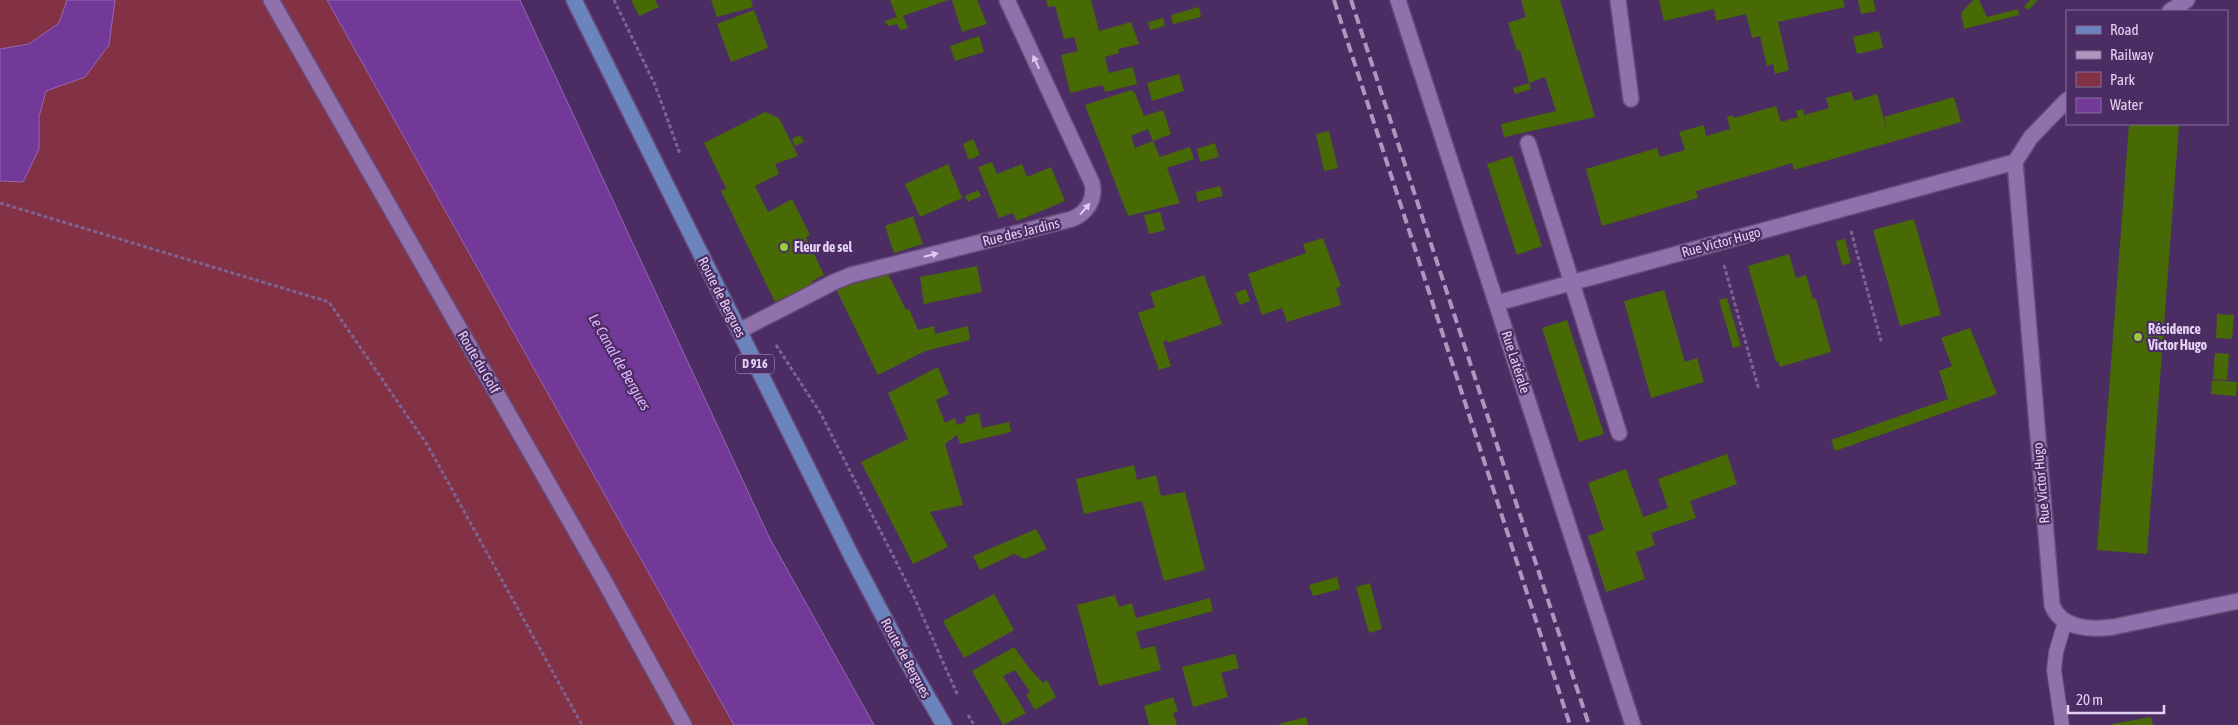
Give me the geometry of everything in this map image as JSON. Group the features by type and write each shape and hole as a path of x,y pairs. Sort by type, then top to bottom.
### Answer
{"main road":[{"name":"Route de Bergues","path":"574,0 852,557 908,663 944,725"}],"street":[{"name":"Route du Golf","path":"271,0 602,577 684,725"},
{"name":"Rue des Jardins","path":"739,331 834,282 884,266 1072,219 1085,211 1091,201 1094,190 1092,183 1007,0"},
{"name":"Rue Latérale","path":"1398,0 1633,725"},
{"path":"1618,0 1631,98"},
{"path":"2172,10 2187,0"},
{"path":"2015,162 2031,137 2066,101"},
{"path":"1528,143 1619,433"},
{"name":"Rue Victor Hugo","path":"1497,303 2015,162 2050,598 2054,612 2065,622"},
{"path":"2065,622 2075,626 2102,628 2238,601"}],"lane":[{"path":"2062,725 2054,670 2056,652 2065,622"}],"path":[{"path":"614,0 655,85 681,155"},
{"path":"0,203 329,302 428,446 582,725"},
{"path":"1845,208 1882,344"},
{"path":"1718,243 1759,390"},
{"path":"762,320 769,335 821,414 915,599 948,676 960,699"},
{"path":"968,714 974,725"}],"green space":[{"path":"0,0 327,0 734,725 0,725"}],"water":[{"path":"67,0 115,0 109,45 85,77 46,91 39,117 39,149 23,182 0,181 0,49 29,44 59,23"},
{"name":"Le Canal de Bergues","path":"327,0 520,0 769,537 874,725 734,725"}],"building":[{"path":"631,0 655,0 659,7 639,16"},
{"path":"711,0 751,0 753,7 717,17"},
{"path":"890,0 948,0 903,16 908,28 900,30 897,24 888,26 885,21 897,17"},
{"path":"952,0 977,0 987,24 962,32"},
{"path":"1046,0 1091,0 1099,31 1131,22 1139,44 1118,49 1119,53 1105,57 1109,73 1133,67 1137,84 1105,92 1103,85 1070,93 1061,55 1078,51 1074,37 1064,39 1055,6 1048,7"},
{"path":"1521,0 1560,0 1595,117 1504,137 1501,124 1556,111 1545,77 1529,83 1520,50 1517,51 1508,23 1526,17"},
{"path":"1659,0 1843,0 1845,7 1778,22 1789,70 1775,74 1773,64 1767,66 1760,36 1752,38 1746,14 1716,21 1714,9 1664,21"},
{"path":"1858,0 1873,0 1876,11 1861,14"},
{"path":"1973,0 1979,0 1987,17 2018,9 2019,15 1964,29 1961,13"},
{"path":"2030,0 2038,0 2028,10 2024,7"},
{"path":"1199,7 1201,17 1173,24 1171,15"},
{"path":"754,10 768,48 731,62 717,24"},
{"path":"1163,18 1165,26 1150,30 1148,22"},
{"path":"1879,31 1883,48 1857,54 1853,37"},
{"path":"979,36 984,52 955,61 950,46"},
{"path":"1179,74 1184,91 1152,101 1147,83"},
{"path":"1529,83 1531,89 1515,94 1513,88"},
{"path":"1131,90 1135,93 1144,116 1163,110 1171,134 1153,141 1160,157 1190,147 1194,159 1167,168 1180,203 1128,216 1085,105","holes":["1148,129 1153,141 1135,148 1131,136"]},
{"path":"1851,91 1854,101 1877,94 1888,134 1884,117 1954,97 1961,122 1794,170 1792,163 1696,191 1698,198 1602,226 1586,169 1657,148 1660,157 1685,150 1679,132 1704,125 1706,136 1730,129 1727,117 1733,115 1734,118 1776,106 1781,122 1798,117 1796,111 1803,109 1804,115 1829,108 1826,98"},
{"path":"765,112 779,118 798,156 775,164 779,174 755,186 768,212 792,199 810,235 806,237 824,275 812,281 813,284 775,302 721,191 726,188 704,143"},
{"name":"Résidence Victor Hugo","path":"2129,125 2179,125 2147,554 2097,550"},
{"path":"1329,131 1338,168 1324,171 1316,134"},
{"path":"800,135 804,142 795,146 792,139"},
{"path":"973,139 980,155 969,160 963,144"},
{"path":"1215,143 1219,157 1200,162 1197,149"},
{"path":"1512,156 1542,246 1517,255 1487,164"},
{"path":"992,162 997,174 1022,164 1027,177 1051,167 1065,201 1017,221 1013,213 999,218 978,167"},
{"path":"948,164 962,198 920,217 905,184"},
{"path":"1220,186 1223,196 1198,202 1196,192"},
{"path":"978,190 981,196 968,202 965,196"},
{"path":"1160,212 1165,230 1149,234 1144,215"},
{"path":"913,216 923,244 894,253 885,226"},
{"path":"1914,219 1941,315 1900,326 1873,230"},
{"path":"1323,238 1341,286 1336,288 1341,305 1287,322 1282,308 1262,315 1248,274 1306,253 1303,244"},
{"path":"1845,239 1851,263 1842,265 1836,241"},
{"path":"1789,254 1796,278 1806,275 1813,299 1816,299 1831,352 1780,367 1778,361 1776,362 1748,266"},
{"path":"977,266 982,292 924,304 920,277"},
{"path":"888,274 906,310 909,309 918,330 934,326 935,334 968,326 970,340 925,351 878,375 836,289"},
{"path":"1204,275 1222,324 1168,343 1167,340 1163,342 1171,366 1159,370 1138,313 1155,307 1150,293"},
{"path":"1246,289 1250,301 1240,305 1235,293"},
{"path":"1664,290 1685,362 1697,358 1704,382 1651,398 1624,301"},
{"path":"1727,298 1741,346 1733,348 1719,300"},
{"path":"2217,314 2234,315 2232,339 2216,338"},
{"path":"1567,320 1604,434 1579,442 1542,328"},
{"path":"1970,328 1997,394 1835,451 1831,440 1948,399 1939,371 1952,366 1941,338"},
{"path":"2215,353 2229,354 2227,380 2213,379"},
{"path":"938,367 949,394 936,400 945,423 955,418 957,425 966,422 965,417 979,413 982,428 1009,422 1011,432 960,444 957,435 945,444 963,505 930,512 948,547 913,564 861,462 908,439 888,393"},
{"path":"2212,380 2237,382 2236,396 2211,394"},
{"path":"1727,454 1737,484 1690,501 1696,518 1651,533 1655,545 1636,552 1645,579 1606,592 1588,536 1604,530 1588,483 1626,469 1643,517 1668,508 1658,479"},
{"path":"1134,465 1137,480 1156,475 1161,496 1185,492 1205,570 1164,581 1142,501 1084,514 1076,479"},
{"path":"1036,529 1047,549 1025,559 1014,554 980,570 973,556"},
{"path":"1337,577 1340,589 1313,596 1309,585"},
{"path":"1370,583 1382,629 1369,633 1356,587"},
{"path":"994,594 1014,630 964,658 943,621"},
{"path":"1115,595 1119,607 1132,603 1136,618 1210,598 1213,611 1136,632 1141,649 1155,646 1161,670 1099,686 1077,605"},
{"path":"1014,647 1043,683 1047,680 1056,697 1035,710 1026,695 1030,692 1015,670 1003,676 1026,713 1003,725 972,671"},
{"path":"1235,654 1239,668 1221,673 1228,697 1193,707 1182,667"},
{"path":"1173,697 1178,712 1173,713 1177,725 1149,725 1144,706"},
{"path":"1306,717 1308,725 1279,725 1279,724"},
{"path":"2151,717 2153,725 2112,725 2112,724"}],"railway":[{"path":"1334,0 1570,725"},
{"path":"1351,0 1589,725"}],"place":[{"name":"Fleur de sel","path":"784,247"},
{"name":"Résidence Victor Hugo","path":"2138,337"}]}
